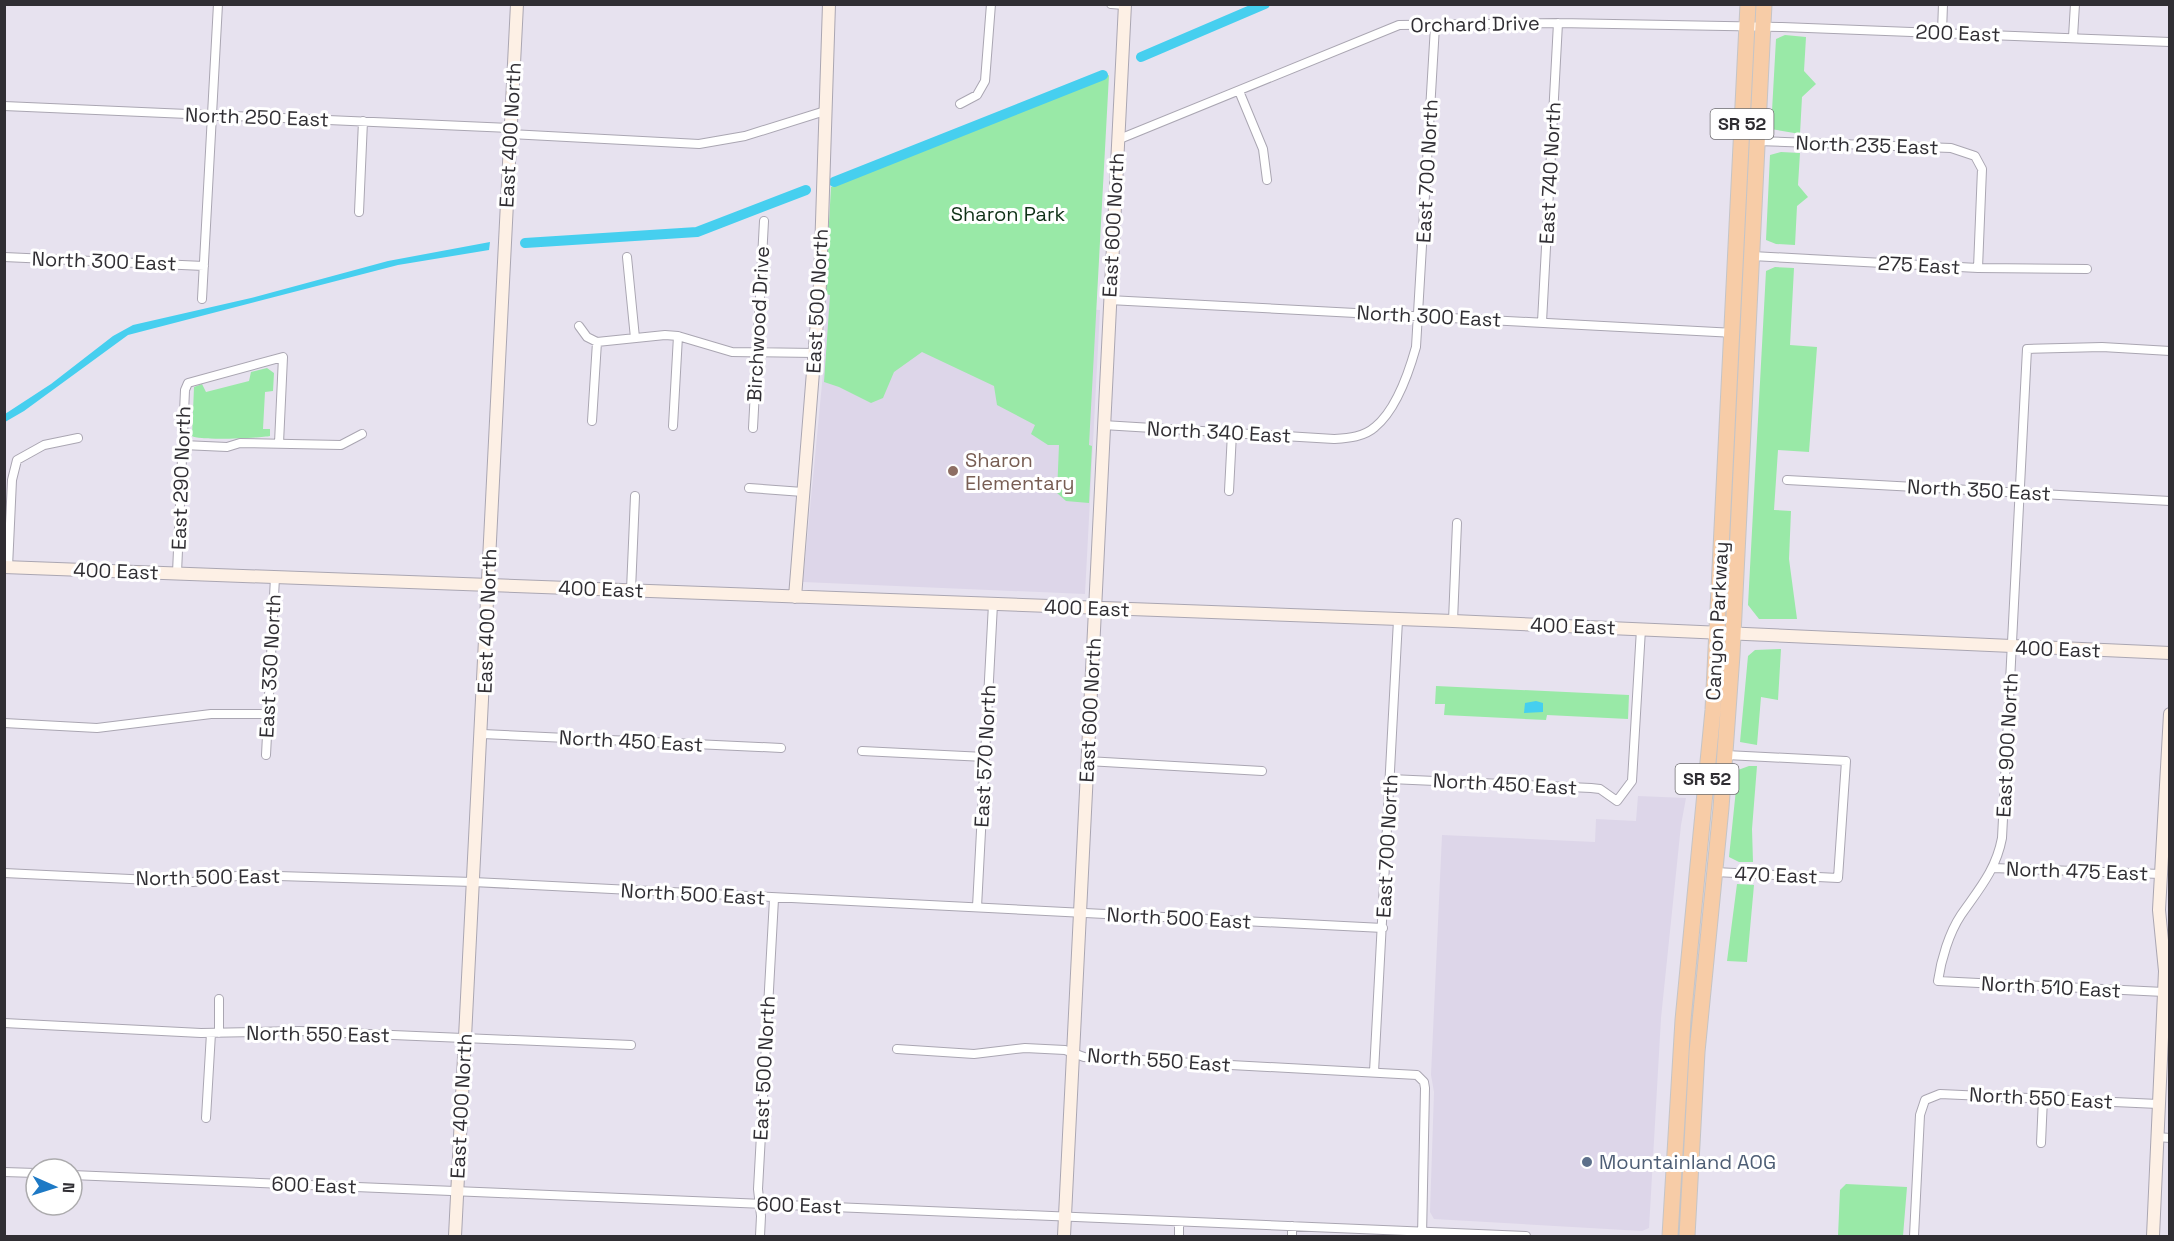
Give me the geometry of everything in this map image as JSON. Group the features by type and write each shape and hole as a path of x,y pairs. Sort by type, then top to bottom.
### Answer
{"highway":[{"name":"Canyon Parkway","path":"1670,1236 1683,1020 1709,764 1748,4"},
{"name":"Canyon Parkway","path":"1687,1236 1698,1040 1726,755 1764,4"}],"street":[{"path":"202,299 218,4"},
{"name":"East 400 North","path":"455,1236 517,4"},
{"name":"East 500 North","path":"795,597 820,273 829,4"},
{"path":"960,104 977,95 985,81 991,4"},
{"path":"1111,4 1125,5"},
{"path":"1942,32 1943,4"},
{"path":"2073,37 2074,4"},
{"name":"East 600 North","path":"1064,1236 1125,5"},
{"name":"Orchard Drive","path":"1117,140 1386,29 1412,24 1435,26 1558,23 1747,28"},
{"name":"East 740 North","path":"1542,322 1558,23"},
{"name":"East 700 North","path":"1334,439 1357,437 1375,428 1387,414 1409,371 1416,346 1435,26"},
{"name":"200 East","path":"1747,28 1942,32 2169,42"},
{"path":"1239,91 1263,149 1267,180"},
{"name":"North 250 East","path":"4,106 363,121 699,144 745,135 825,111"},
{"path":"359,212 363,121"},
{"name":"North 235 East","path":"1758,141 1951,148 1975,156 1982,169 1978,268"},
{"name":"Birchwood Drive","path":"753,428 764,221"},
{"name":"275 East","path":"1752,256 1978,268 2087,269"},
{"name":"North 300 East","path":"4,257 204,266"},
{"path":"627,257 635,338"},
{"name":"North 300 East","path":"1109,300 1749,334"},
{"path":"579,326 586,337 597,342 678,336 722,350 756,353 815,353"},
{"path":"673,426 678,336"},
{"path":"592,420 597,342"},
{"name":"East 900 North","path":"1938,981 1940,968 1959,917 1994,868 2002,838 2027,349 2102,347 2169,351"},
{"name":"East 290 North","path":"177,573 185,390 188,383 283,357 279,443"},
{"name":"North 340 East","path":"1103,425 1334,439"},
{"path":"1229,491 1232,433"},
{"path":"183,445 227,447 240,443 279,443 341,445 362,434"},
{"path":"6,567 12,480 17,460 44,445 78,438"},
{"name":"North 350 East","path":"1788,480 2169,501"},
{"path":"749,488 803,492"},
{"path":"631,590 635,496"},
{"path":"1453,621 1457,523"},
{"name":"400 East","path":"6,567 1453,621 2169,653"},
{"name":"East 330 North","path":"266,755 275,577"},
{"name":"East 570 North","path":"977,907 993,604"},
{"name":"East 700 North","path":"1374,1072 1376,991 1383,928 1398,620"},
{"name":"North 450 East","path":"1390,779 1591,788 1600,789 1617,801 1632,781 1641,629"},
{"path":"4,723 97,728 212,714 268,714"},
{"path":"2153,1236 2163,1137 2158,1104 2167,1011 2164,992 2164,880 2169,714"},
{"name":"North 450 East","path":"482,734 781,748"},
{"path":"862,751 985,757"},
{"name":"470 East","path":"1715,872 1838,878 1846,761 1726,755"},
{"path":"1087,761 1262,771"},
{"name":"North 475 East","path":"1994,868 2164,880"},
{"name":"North 500 East","path":"4,873 193,882 244,874 473,882 1383,928"},
{"name":"East 500 North","path":"760,1236 758,1189 774,899"},
{"name":"North 510 East","path":"1938,981 2164,992"},
{"path":"206,1118 219,999"},
{"name":"North 550 East","path":"4,1023 215,1033 299,1031 631,1045"},
{"name":"North 550 East","path":"897,1049 974,1054 1025,1048 1074,1053 1084,1057 1413,1074 1421,1079 1425,1088 1422,1234"},
{"name":"North 550 East","path":"1914,1236 1920,1114 1925,1100 1940,1094 2158,1104"},
{"path":"2041,1143 2043,1098"},
{"path":"4,1172 24,1173"},
{"name":"600 East","path":"84,1175 1065,1216 1422,1234 1526,1236"},
{"path":"1179,1221 1179,1236"},
{"path":"1292,1226 1292,1236"}],"shaded area":[{"name":"Sharon Elementary","path":"825,294 1100,310 1085,594 803,582 824,363"},
{"path":"1638,796 1686,798 1681,825 1661,1018 1649,1228 1642,1231 1434,1219 1430,1212 1434,1092 1431,1075 1442,835 1595,842 1596,819 1636,821"}],"green space":[{"path":"1785,35 1806,37 1804,71 1816,84 1802,97 1800,134 1771,129 1776,39"},
{"name":"Sharon Park","path":"1109,75 1089,445 1092,446 1089,503 1066,501 1057,493 1059,445 1048,445 1031,434 1035,425 997,405 994,386 922,352 894,372 883,398 871,403 824,382 830,295 825,294 831,187"},
{"path":"1781,152 1800,153 1798,185 1808,197 1797,206 1795,245 1776,244 1766,240 1770,155"},
{"path":"1775,267 1794,268 1790,345 1817,347 1809,452 1778,450 1774,510 1791,511 1789,559 1797,619 1759,619 1748,605 1766,271"},
{"path":"267,368 274,373 273,391 265,392 263,429 270,429 270,436 217,439 192,436 194,387 202,384 206,392 249,381 251,372"},
{"path":"1781,649 1778,700 1761,697 1757,745 1740,742 1748,656 1755,650"},
{"path":"1436,686 1629,695 1628,719 1547,715 1546,720 1444,715 1445,704 1435,704"},
{"path":"1757,766 1752,829 1753,862 1739,862 1729,857 1738,770"},
{"path":"1737,884 1754,885 1747,962 1727,961"},
{"path":"1846,1184 1907,1187 1903,1236 1838,1236 1840,1190"}],"water":[{"path":"490,242 489,250 398,265 128,335 24,411 5,422 5,414 51,384 113,336 133,325 251,298 388,261"},
{"path":"1536,701 1543,703 1543,712 1524,713 1525,703"}],"waterway":[{"path":"1141,57 1265,4"},
{"path":"834,182 1103,75"},
{"path":"525,243 697,232 806,190"}],"place":[{"name":"Sharon Elementary","path":"953,471"},
{"name":"Mountainland AOG","path":"1587,1162"}]}
